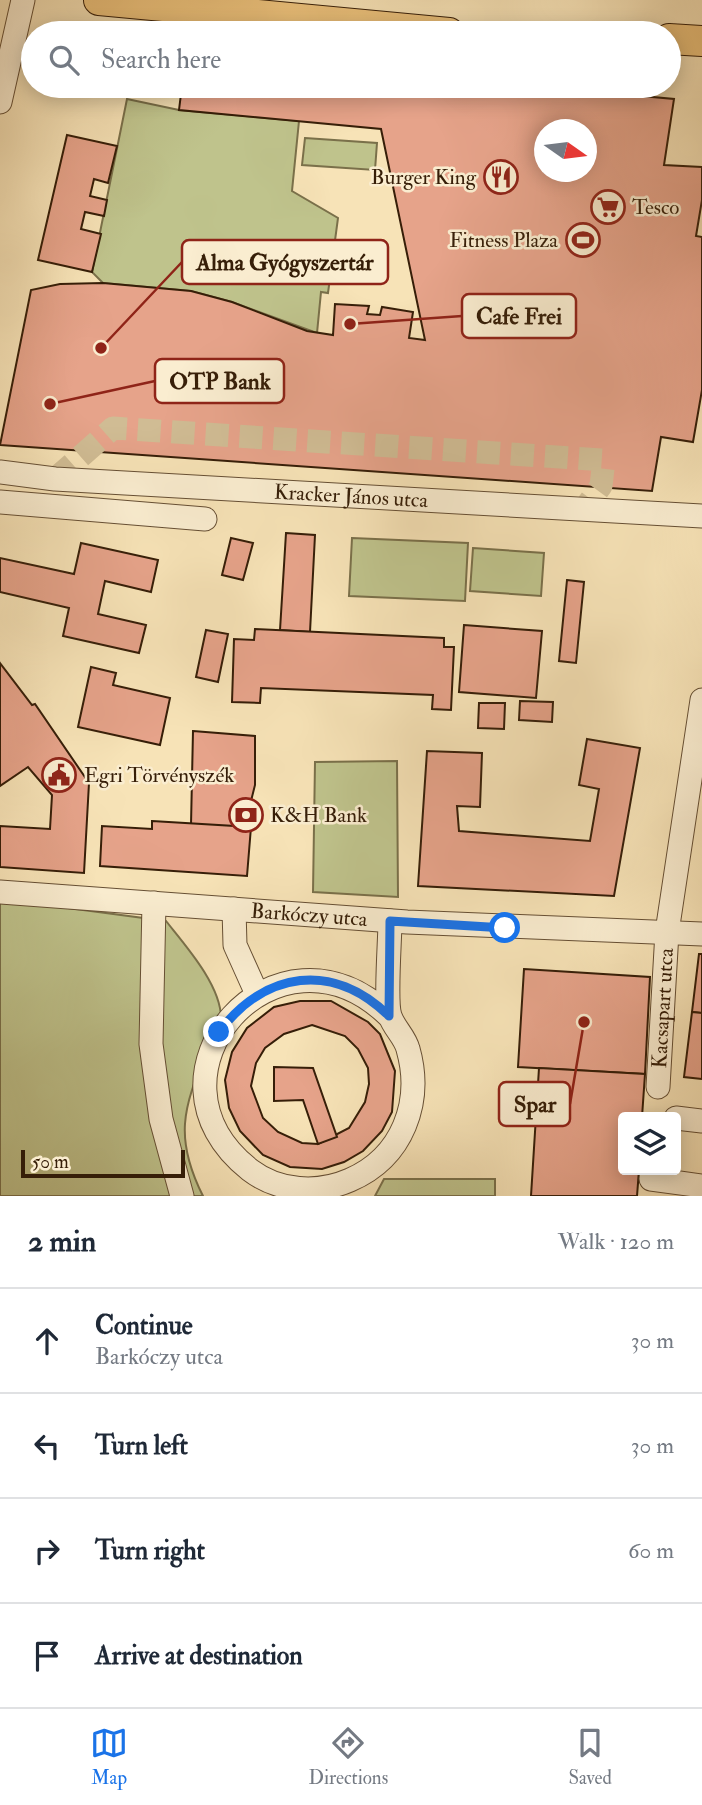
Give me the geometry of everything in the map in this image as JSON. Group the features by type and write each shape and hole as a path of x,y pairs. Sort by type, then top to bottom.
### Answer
{"main road":[{"path":"99,0 326,21"},
{"path":"681,40 702,41"}],"street":[{"path":"0,102 23,0"},
{"name":"Kracker János utca","path":"0,472 55,479 702,516"},
{"path":"0,502 205,519"},
{"name":"Kacsapart utca","path":"658,1087 667,932 702,700"},
{"name":"Barkóczy utca","path":"0,892 505,928 702,934"},
{"path":"154,903 151,1044 161,1119 182,1196"},
{"path":"234,909 235,946 257,994"},
{"path":"389,1016 390,921"},
{"path":"320,980 346,985 363,993 389,1016 407,1045 415,1080 408,1122 389,1153 364,1174 337,1186 298,1189 259,1177 232,1156 213,1125 206,1099 208,1059 219,1032 235,1010 257,994 284,982 320,980"},
{"path":"681,1119 702,1121"},
{"path":"651,1175 651,1179 702,1186"}],"green space":[{"path":"127,99 179,110 299,121 292,191 338,218 328,293 321,292 317,333 232,302 191,291 103,283 92,272"},
{"path":"305,138 377,143 375,170 302,165"},
{"path":"352,538 468,543 465,601 349,596"},
{"path":"473,548 544,553 541,596 470,591"},
{"path":"397,761 398,897 313,892 315,762"},
{"path":"0,899 166,921 201,966 215,992 221,1018 192,1091 185,1124 188,1157 203,1196 0,1196"},
{"path":"384,1179 495,1179 495,1196 375,1196"}],"building":[{"path":"180,98 674,99 664,165 702,167 702,200 696,236 702,237 702,390 693,442 661,437 652,491 0,445 31,290 60,284 103,283 191,291 232,302 307,331 333,335 335,304 369,306 367,314 380,315 382,307 413,312 409,338 425,340 381,129 179,110"},
{"path":"67,135 117,146 108,183 94,179 90,196 107,200 104,216 85,212 81,229 101,234 92,272 38,260"},
{"path":"286,533 315,535 310,632 280,630"},
{"path":"231,538 253,543 243,580 222,575"},
{"path":"81,543 158,560 151,592 105,581 98,614 146,625 139,653 63,636 69,608 0,592 0,558 74,574"},
{"path":"567,580 584,582 576,663 559,661"},
{"path":"464,625 542,631 536,698 459,692"},
{"path":"255,629 444,638 444,647 454,647 451,710 432,709 433,695 261,688 260,703 232,702 234,639 254,640"},
{"path":"206,630 228,634 218,682 196,677"},
{"name":"Egri Törvényszék","path":"0,663 32,705 35,704 89,783 84,873 0,867 0,826 50,829 52,795 28,767 0,786"},
{"path":"91,667 116,673 113,685 170,698 160,745 78,727"},
{"path":"520,701 553,702 552,722 519,720"},
{"path":"479,703 505,703 504,729 478,728"},
{"path":"193,731 255,736 255,785 249,809 251,827 191,825"},
{"path":"587,739 640,748 614,896 418,886 427,751 482,753 480,807 457,806 459,831 590,841 599,789 579,785"},
{"path":"152,821 251,827 247,876 100,866 102,826 152,829"},
{"path":"699,954 702,954 702,1013 692,1012"},
{"path":"524,969 650,977 645,1074 518,1067"},
{"path":"300,1001 331,1001 368,1022 380,1034 395,1071 392,1112 382,1131 363,1151 344,1162 322,1169 290,1167 263,1155 240,1131 229,1108 225,1080 232,1052 247,1028 274,1007","holes":["312,1025 345,1036 358,1049 368,1068 369,1084 365,1102 349,1128 318,1144 302,1143 278,1132 263,1118 251,1086 256,1063 265,1048 284,1034"]},
{"path":"692,1012 702,1013 702,1079 684,1077"},
{"path":"274,1067 313,1068 337,1137 318,1144 303,1100 274,1101"},
{"path":"539,1068 645,1074 642,1112 618,1112 618,1175 639,1175 637,1196 531,1196"}],"tunnel":[{"path":"55,479 113,428 604,460 601,486 584,509"}],"place":[{"name":"Burger King","path":"501,177"},
{"name":"Tesco","path":"608,207"},
{"name":"Fitness Plaza","path":"583,240"},
{"name":"Cafe Frei","path":"350,324"},
{"name":"Alma Gyógyszertár","path":"101,348"},
{"name":"OTP Bank","path":"50,404"},
{"name":"Egri Törvényszék","path":"59,775"},
{"name":"K&H Bank","path":"246,815"},
{"name":"Spar","path":"584,1022"}],"route":[{"path":"219,1032 235,1010 257,994 284,982 320,980 346,985 363,993 389,1016 390,921 505,928"}]}
